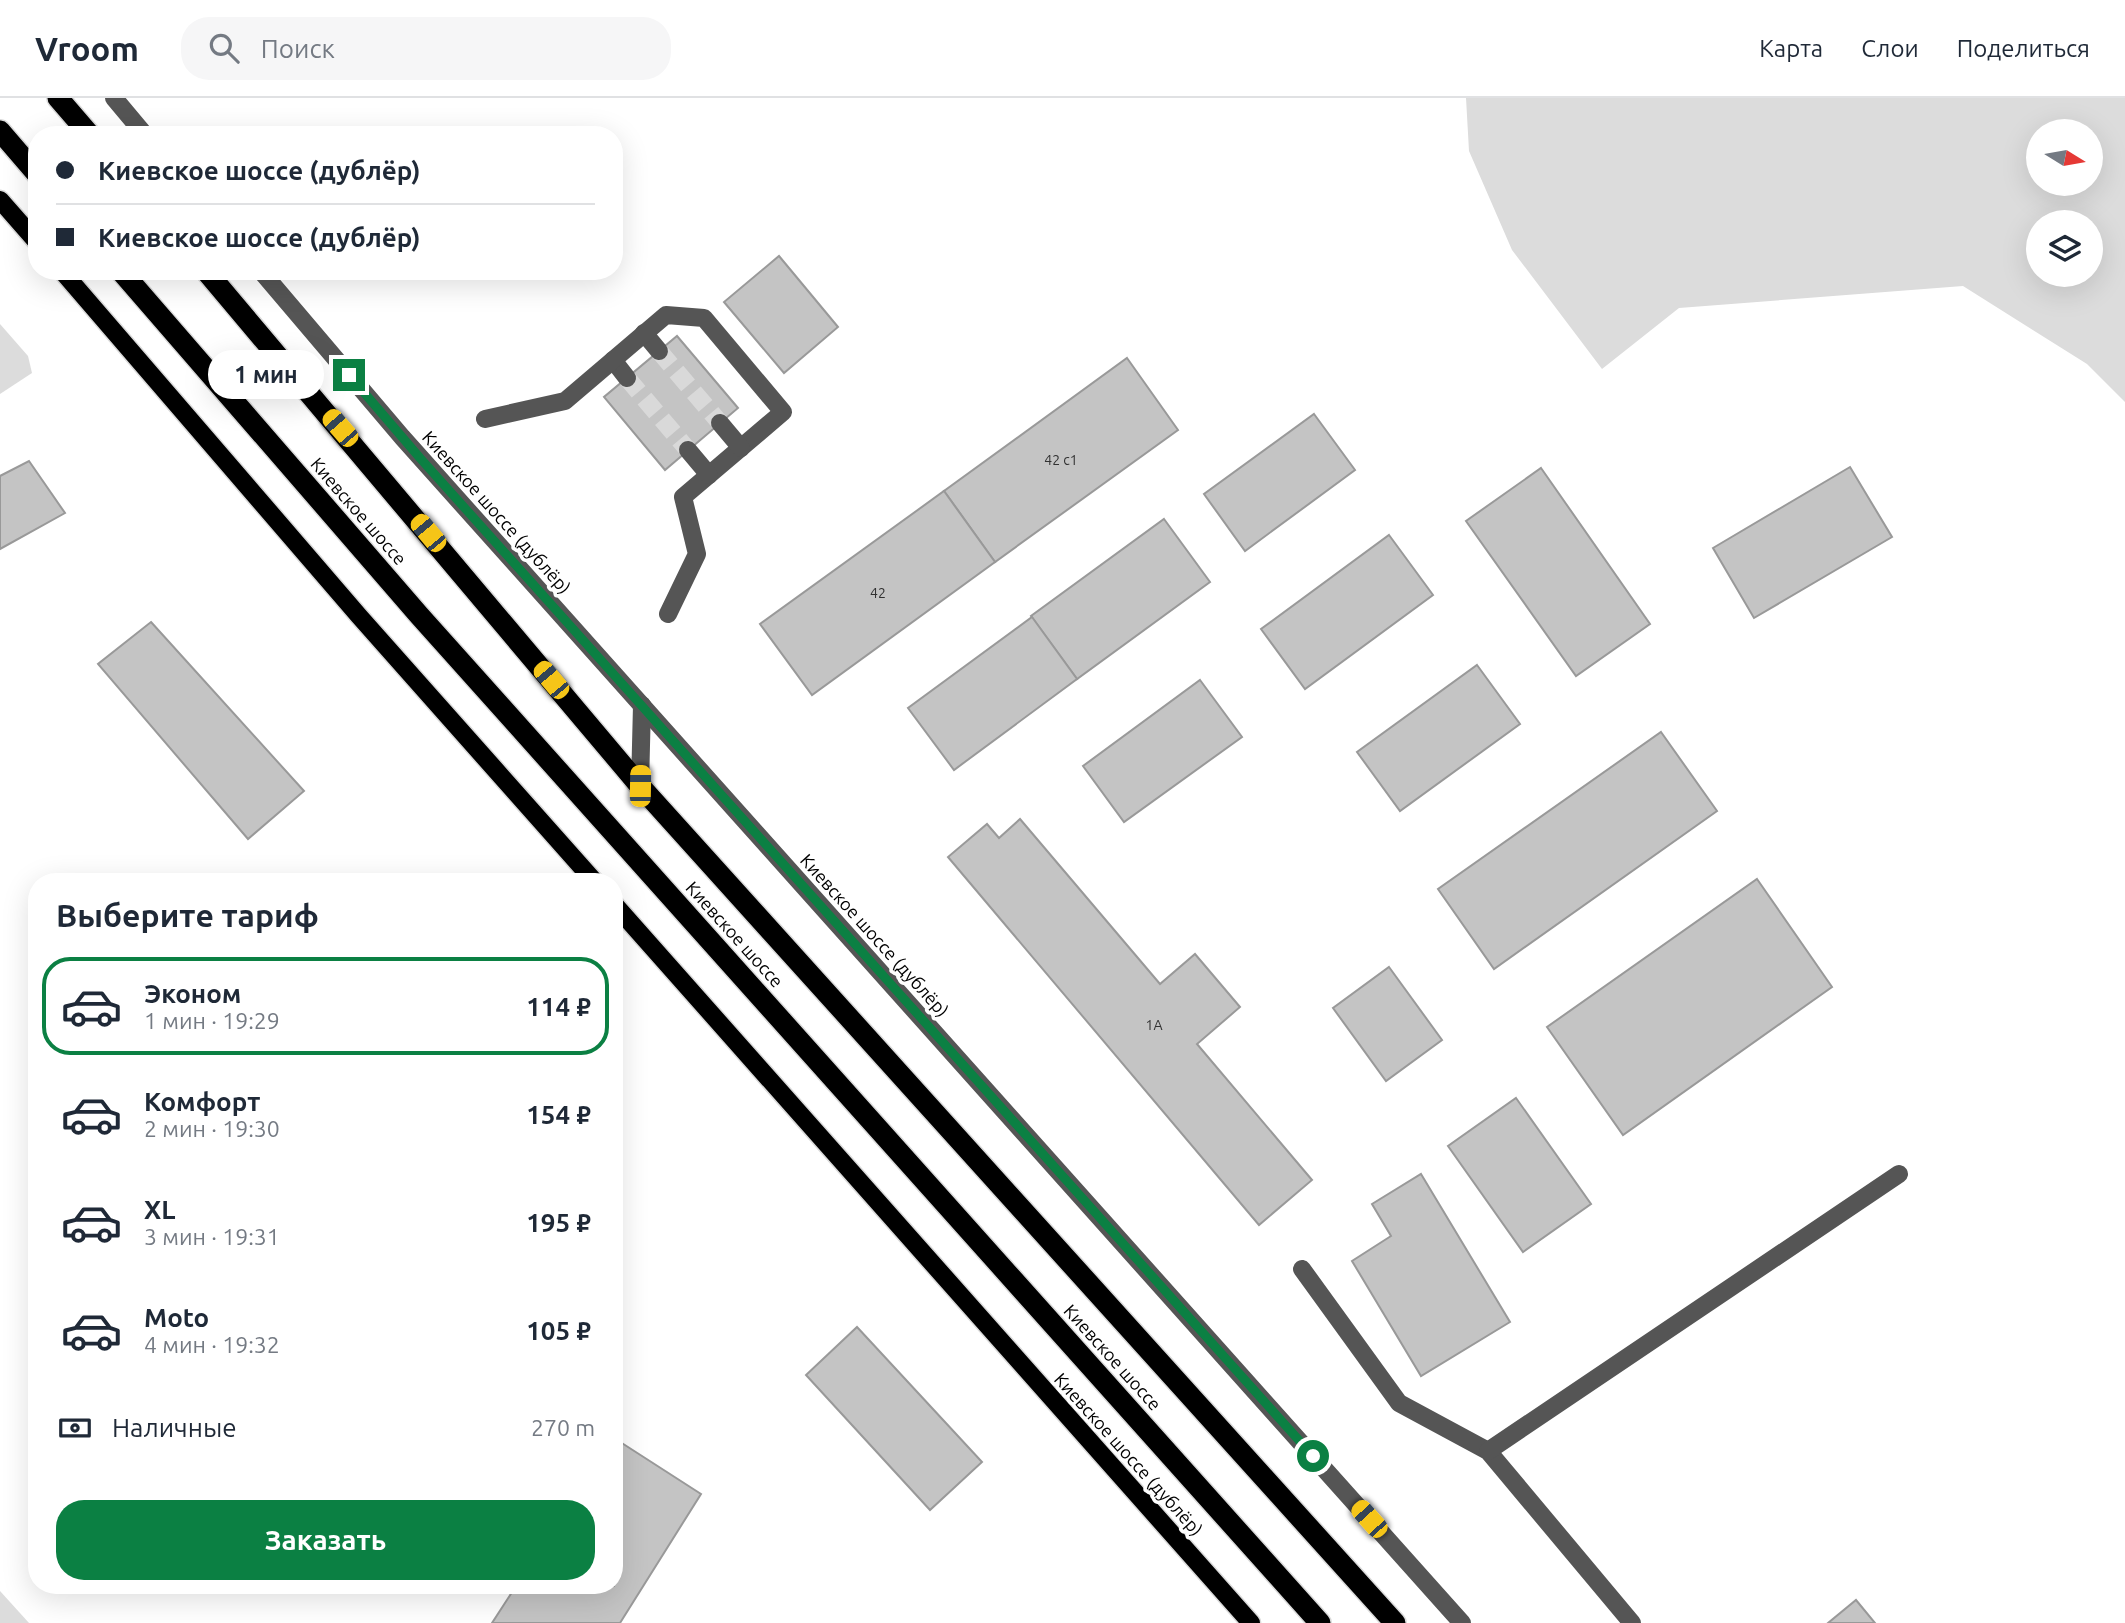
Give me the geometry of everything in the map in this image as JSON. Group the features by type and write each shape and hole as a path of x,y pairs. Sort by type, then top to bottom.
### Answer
{"highway":[{"path":"58,98 82,126"},
{"path":"0,131 28,164"},
{"name":"Киевское шоссе","path":"129,280 419,615 1320,1623"},
{"name":"Киевское шоссе","path":"214,280 640,786 1395,1623"}],"main road":[{"path":"0,200 28,232"},
{"path":"70,280 359,616 587,873"},
{"name":"Киевское шоссе (дублёр)","path":"623,914 1251,1623"}],"street":[{"path":"114,98 137,126"},
{"name":"Киевское шоссе (дублёр)","path":"269,280 402,438 1462,1623"},
{"path":"485,419 565,401 666,315 704,318 783,412 683,497 696,554 668,614"},
{"path":"644,333 659,351"},
{"path":"612,360 627,377"},
{"path":"720,423 741,448"},
{"path":"688,450 709,475"},
{"path":"640,786 642,705"},
{"path":"1488,1451 1899,1174"},
{"path":"1302,1269 1399,1403 1488,1451 1632,1623"}],"shaded area":[{"path":"1466,98 2125,98 2125,402 2087,364 1963,286 1679,308 1602,369 1512,250 1469,151"},
{"path":"0,324 28,356 32,373 0,394"},
{"path":"0,1591 29,1623 0,1623"}],"building":[{"path":"779,256 838,327 784,373 724,302"},
{"path":"677,336 738,408 665,470 604,397"},
{"path":"1127,358 1178,430 995,562 944,491"},
{"path":"1314,414 1355,470 1245,551 1204,494"},
{"path":"29,461 65,513 0,549 0,476"},
{"path":"1850,467 1892,537 1754,618 1713,548"},
{"path":"1541,468 1650,624 1576,676 1466,521"},
{"path":"944,491 995,562 812,695 760,624"},
{"path":"1164,519 1210,582 1077,679 1031,616"},
{"path":"1389,535 1433,595 1305,689 1261,629"},
{"path":"1032,617 1077,679 954,770 908,708"},
{"path":"151,622 304,791 248,839 98,664"},
{"path":"1477,665 1520,724 1400,811 1357,752"},
{"path":"1200,680 1242,737 1124,822 1083,766"},
{"path":"1661,732 1717,811 1494,969 1438,889"},
{"path":"1020,819 1160,984 1195,954 1240,1007 1197,1044 1312,1180 1259,1225 948,857 987,824 999,838"},
{"path":"1757,879 1832,987 1623,1135 1547,1027"},
{"path":"1389,967 1442,1040 1386,1081 1333,1008"},
{"path":"1516,1098 1591,1204 1523,1252 1448,1146"},
{"path":"1421,1174 1510,1322 1421,1376 1352,1261 1391,1236 1372,1204"},
{"path":"857,1327 982,1462 930,1510 806,1375"},
{"path":"623,1444 701,1494 620,1623 492,1623 511,1594 623,1594"},
{"path":"1856,1600 1875,1623 1828,1623"}],"tunnel":[{"path":"659,351 720,423"},
{"path":"627,378 688,450"}],"route":[{"path":"349,375 420,458 1313,1456"}]}
